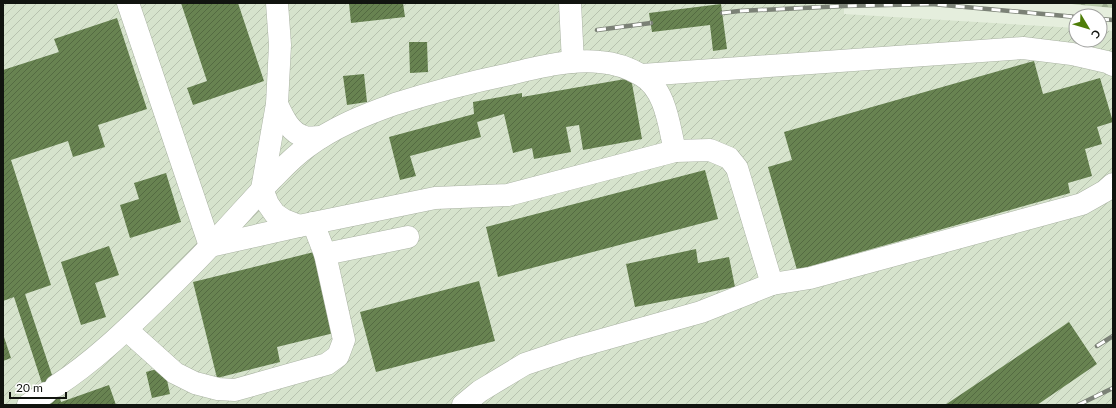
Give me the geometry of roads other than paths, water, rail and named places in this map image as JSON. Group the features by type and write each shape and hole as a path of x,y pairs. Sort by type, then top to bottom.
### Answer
{"lane":[{"path":"128,3 210,246"},
{"path":"127,330 175,372 195,383 218,389 235,390 327,364 338,356 344,340 325,254 306,224 284,220 275,214 268,204 262,189 277,104 280,46 277,3"},
{"path":"570,3 573,62"},
{"path":"642,75 1023,48 1072,54 1113,65"},
{"path":"28,405 94,359 127,330 210,246 262,189 305,148 321,137 370,113 412,99 476,81 525,70 573,62 600,62 642,75 657,89 664,102 675,151"},
{"path":"277,104 283,118 297,133 306,137 321,137"},
{"path":"210,246 306,224 435,198 508,195 675,151 710,150 729,158 737,168 772,284"},
{"path":"463,405 480,391 525,364 574,348 701,312 772,284 810,278 1082,204 1105,191 1113,184"},
{"path":"325,254 408,237"}],"railway":[{"path":"722,13 844,6 932,4 1068,16"},
{"path":"1108,20 1113,20"},
{"path":"597,30 651,23"},
{"path":"1097,346 1113,336"},
{"path":"1078,405 1113,388"}]}
